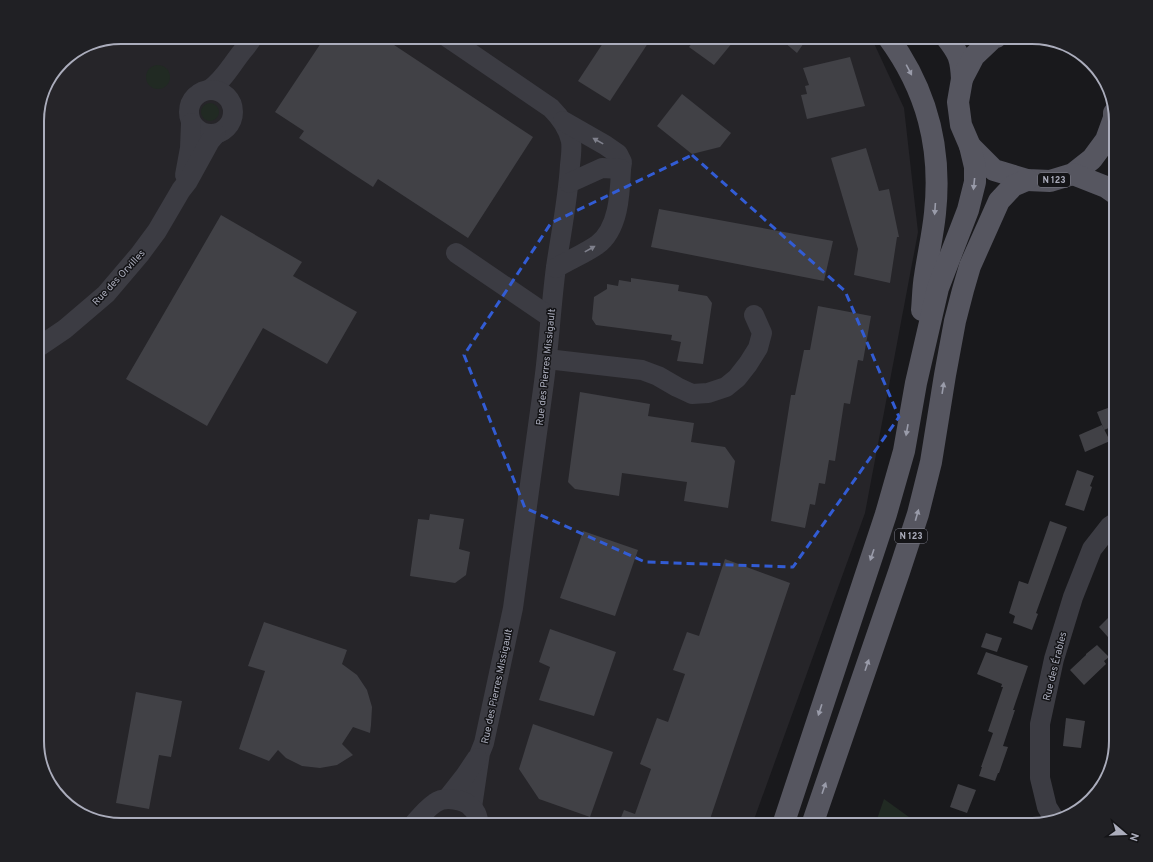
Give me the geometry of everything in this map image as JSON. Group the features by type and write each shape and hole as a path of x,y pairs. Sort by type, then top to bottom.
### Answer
{"main road":[{"path":"893,44 910,72 928,117 934,143 937,176 935,213 925,277 916,383"},
{"path":"952,44 961,60 962,79"},
{"name":"N 123","path":"785,818 886,514 904,452 916,383 938,288 972,197 975,182 975,167 970,146 961,124 958,102 962,79 974,56 987,44"},
{"name":"N 123","path":"970,146 994,170 1027,180 1050,181 1073,174 1092,160 1106,140 1109,131"},
{"path":"1073,174 1109,189"},
{"name":"N 123","path":"814,818 918,514 931,462 945,375 962,290 970,266 999,201 1013,186 1027,180"}],"street":[{"path":"209,90 216,91 227,98 233,111 232,119 228,126 223,131 216,134 201,132 195,128 191,123 189,108 196,96 209,90 220,82 237,57 248,44"},
{"path":"231,106 236,84 250,44"},
{"name":"Rue des Pierres Missigault","path":"447,799 465,776 480,753 484,743 513,608 547,359 556,268 569,183 571,142 563,121 551,108 457,44"},
{"path":"556,268 598,245 609,232 615,217 619,200 622,162 618,154 563,121"},
{"name":"Rue des Orvilles","path":"181,190 188,158 191,123"},
{"name":"Rue des Orvilles","path":"44,343 65,329 106,294 122,276 153,237 192,174 210,141 216,134"},
{"path":"569,183 602,168 621,169"},
{"path":"456,253 550,318"},
{"path":"547,359 642,370 658,376 692,394 708,393 726,387 737,378 758,348 762,333 754,315"},
{"name":"Rue des Érables","path":"1052,815 1047,807 1040,778 1040,724 1054,659 1073,597 1092,549 1109,527"},
{"name":"Rue des Pierres Missigault","path":"478,818 480,753"},
{"path":"419,818 435,802 447,799 461,801 476,818"}],"highlighted area":[{"path":"692,155 845,291 899,417 793,567 645,562 525,508 464,355 551,223"}],"shaded area":[{"path":"121,44 874,44 904,108 918,232 865,513 755,818 116,818 106,817 83,808 63,792 54,779 45,756 44,746 44,116 45,106 54,83 63,70 83,54 106,45"},
{"path":"158,65 167,68 170,77 167,86 158,89 149,86 146,77 149,68"},
{"path":"210,103 216,106 219,112 216,118 210,121 204,118 201,112 204,106"},
{"path":"884,799 910,818 877,818"}],"building":[{"path":"320,44 393,44 533,137 468,238 378,179 373,187 353,174 299,138 304,131 275,112"},
{"path":"602,44 647,44 610,101 578,81"},
{"path":"691,44 731,44 714,65 689,47"},
{"path":"786,44 803,44 797,53"},
{"path":"850,57 865,106 807,119 801,95 807,94 805,86 809,85 803,68"},
{"path":"682,94 731,133 720,147 692,154 657,126"},
{"path":"866,148 879,191 889,189 899,237 897,237 890,283 854,275 858,249 831,158"},
{"path":"659,209 833,241 824,281 651,247"},
{"path":"221,215 302,262 293,276 357,312 327,364 263,328 207,426 126,379"},
{"path":"631,278 679,285 678,291 707,296 712,303 703,364 677,361 681,342 671,340 672,335 596,325 592,319 594,297 607,289 607,284 618,286 619,280 631,282"},
{"path":"818,306 871,316 863,361 858,360 850,404 844,403 835,461 829,460 825,484 819,483 815,505 810,504 805,528 771,521 791,395 795,395 804,350 810,350"},
{"path":"580,392 650,404 648,416 694,423 691,442 725,447 735,461 728,508 684,501 687,482 622,473 619,496 575,489 568,482"},
{"path":"1109,408 1109,428 1104,430 1097,412"},
{"path":"1102,425 1109,441 1085,452 1079,435"},
{"path":"1077,470 1094,476 1084,511 1065,505"},
{"path":"430,514 464,519 459,549 470,552 466,575 455,583 410,576 418,519 429,520"},
{"path":"1050,521 1067,527 1036,613 1038,614 1032,630 1013,623 1015,616 1009,613 1019,581 1028,584"},
{"path":"583,531 638,550 615,616 560,598"},
{"path":"725,559 790,583 710,818 621,818 624,810 635,814 651,769 640,764 657,718 668,722 685,674 673,670 687,632 699,636"},
{"path":"1109,617 1109,638 1099,627"},
{"path":"264,622 347,650 342,664 357,675 367,690 372,707 371,725 370,733 353,727 342,744 353,755 337,765 320,768 302,766 286,758 278,750 269,761 239,749 265,671 248,666"},
{"path":"550,629 616,652 594,716 539,700 550,667 539,662"},
{"path":"986,633 1002,638 997,652 981,647"},
{"path":"1097,645 1109,657 1104,661 1106,664 1084,685 1070,670"},
{"path":"986,652 1028,666 1003,746 1008,747 995,781 979,776 993,733 988,731 1003,687 1001,687 1002,684 977,674"},
{"path":"136,692 182,701 171,757 159,755 149,809 116,803"},
{"path":"1066,718 1085,721 1081,748 1063,746"},
{"path":"533,724 613,752 590,817 539,799 519,769"},
{"path":"958,784 976,790 967,813 950,807"}]}
